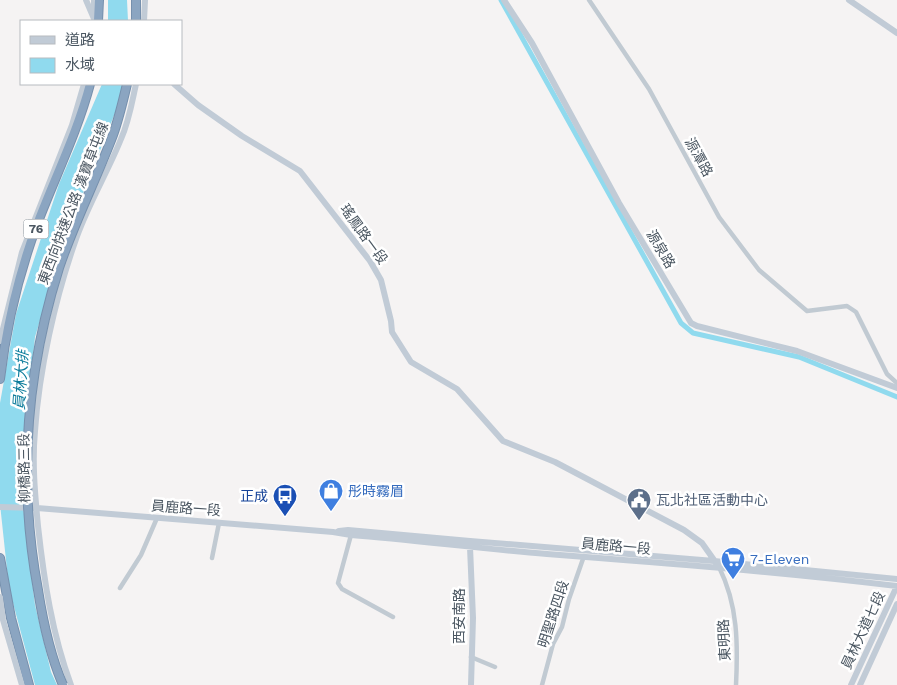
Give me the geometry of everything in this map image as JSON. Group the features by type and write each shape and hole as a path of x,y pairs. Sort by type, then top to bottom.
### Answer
{"highway":[{"path":"96,20 99,0"},
{"path":"136,0 136,20"},
{"name":"東西向快速公路 漢寶草屯線","path":"0,379 6,342 23,269 36,227 77,126 90,85"},
{"name":"東西向快速公路 漢寶草屯線","path":"63,685 57,672 42,612 32,558 26,471 32,384 56,278 69,239 113,134 128,85"},
{"path":"0,558 11,618 29,685"}],"main road":[{"path":"86,0 96,20"},
{"path":"94,0 96,20"},
{"path":"144,20 145,0"},
{"name":"源泉路","path":"504,0 532,43 619,203 691,323 797,351 897,388"},
{"path":"849,0 897,33"},
{"path":"0,341 22,252 72,125 84,85"},
{"name":"柳橋路三段","path":"71,685 50,611 42,557 33,472 35,431 41,385 57,305 78,234 92,199 122,138 136,85"},
{"name":"瑤鳳路一段","path":"175,85 198,105 242,136 300,171 370,261 380,280 392,332 411,362 457,389 468,404 503,440 555,462 684,530 702,543 719,567"},
{"name":"員鹿路一段","path":"0,507 25,507 333,532 470,547 714,561 897,578"},
{"name":"員鹿路一段","path":"333,532 348,530 897,586"},
{"name":"西安南路","path":"470,547 473,618 471,685"},
{"name":"員林大道七段","path":"851,685 897,586"},
{"path":"0,598 3,620 22,685"},
{"name":"員林大道七段","path":"860,685 897,604"}],"street":[{"name":"源潭路","path":"589,0 649,89 718,218 759,270 807,311 846,306 856,312 887,374 897,383"},
{"path":"120,588 141,555 157,518"},
{"path":"212,558 219,523"},
{"path":"351,535 338,583 342,589 394,618"},
{"name":"明聖路四段","path":"542,685 552,649 562,628 569,599 585,553"},
{"name":"東明路","path":"719,567 724,576 737,625 738,660 736,685"},
{"path":"471,657 495,667"}],"water":[{"path":"108,0 127,0 128,20 108,20"},
{"name":"員林大排","path":"102,85 124,85 123,93 65,238 35,337 20,481 35,605 51,672 57,685 35,685 9,588 0,504 0,403 16,314 59,184"}],"waterway":[{"path":"501,0 681,323 693,333 799,357 897,397"}],"place":[{"name":"彤時霧眉","path":"331,512"},
{"name":"正成","path":"285,517"},
{"name":"瓦北社區活動中心","path":"639,521"},
{"name":"7-Eleven","path":"733,580"}]}
